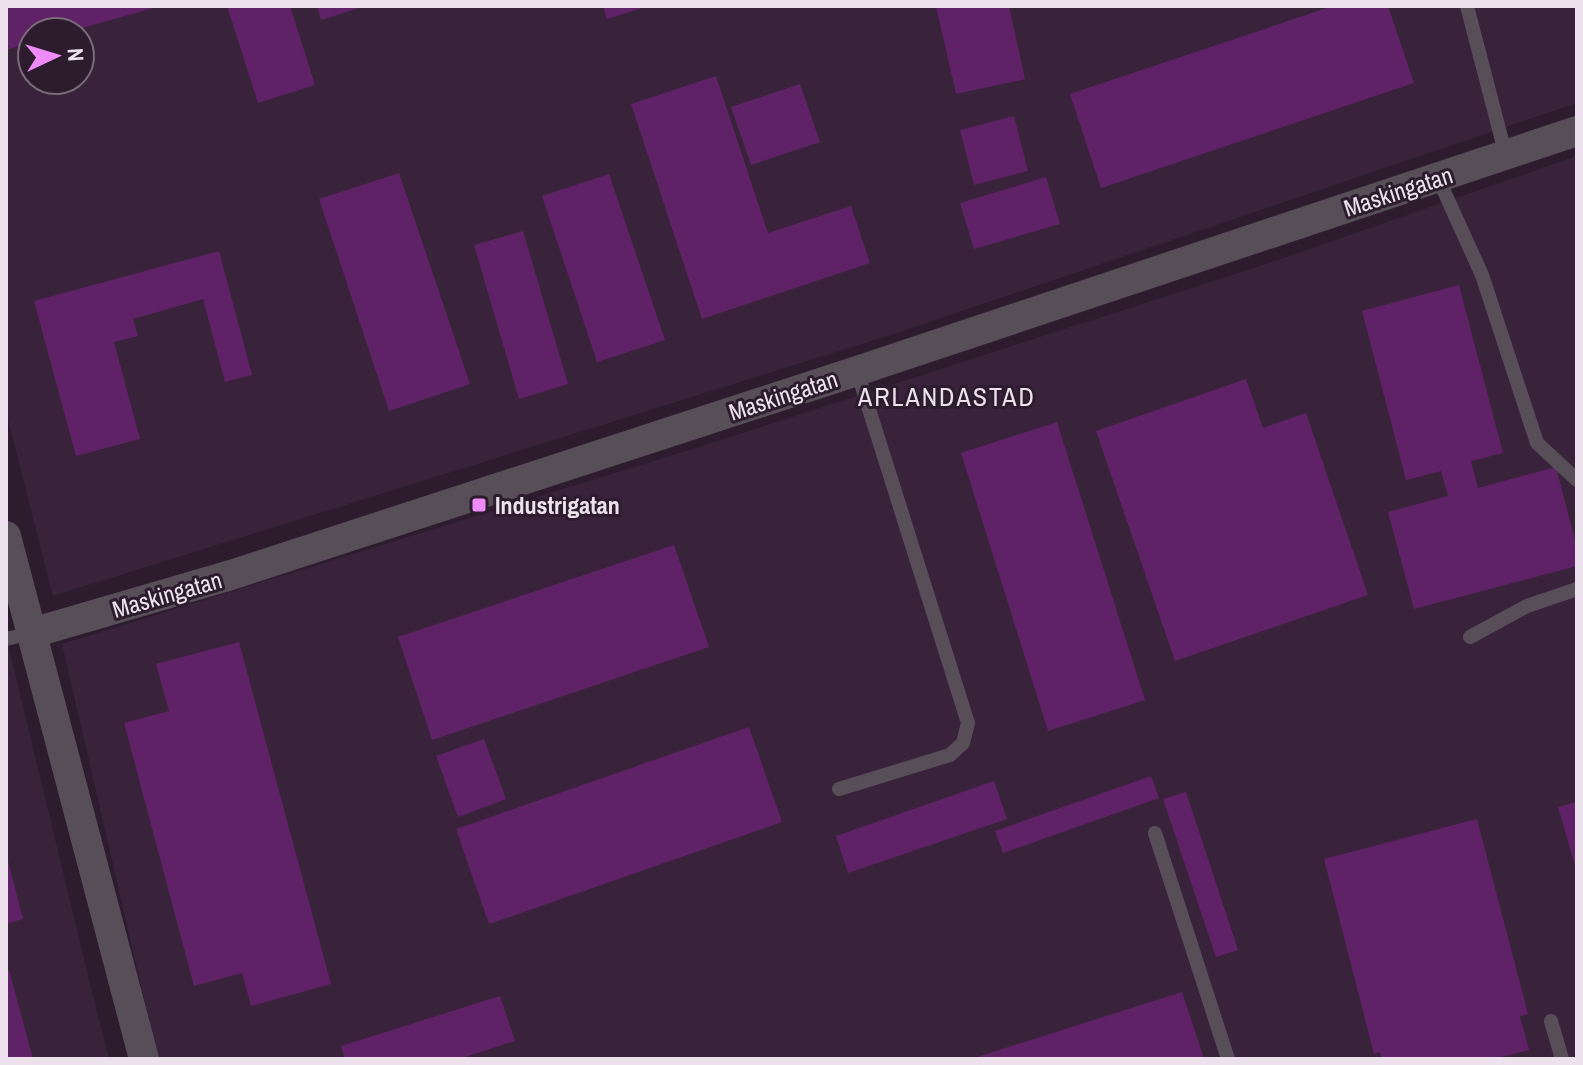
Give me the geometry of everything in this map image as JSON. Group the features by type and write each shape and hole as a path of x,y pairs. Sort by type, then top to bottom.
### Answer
{"street":[{"name":"Maskingatan","path":"19,636 231,575 1577,131"},
{"path":"6,536 19,636 144,1059"}],"lane":[{"path":"1467,6 1506,156"},
{"path":"1438,178 1482,275 1537,443 1577,480"},
{"path":"839,789 950,755 963,743 968,723 857,371"},
{"path":"1470,637 1527,606 1577,589"},
{"path":"1155,833 1228,1059"},
{"path":"1551,1021 1562,1059"}],"shaded area":[{"path":"6,6 1577,6 1577,103 894,334 53,596 6,412"},
{"path":"1577,156 1577,1059 158,1059 62,644 699,447 1269,263"},
{"path":"6,636 91,988 109,1059 6,1059"}],"building":[{"path":"6,6 157,6 96,24 96,16 16,16 16,47 6,50"},
{"path":"227,6 290,6 315,85 258,103"},
{"path":"317,6 362,6 362,7 321,20"},
{"path":"603,6 645,6 645,7 607,19"},
{"path":"936,6 1009,6 1025,79 956,94"},
{"path":"1333,6 1388,6 1414,83 1101,188 1070,94"},
{"path":"716,76 768,233 851,206 870,263 702,319 631,104"},
{"path":"800,84 820,142 751,165 731,107"},
{"path":"1014,116 1028,171 974,185 960,130"},
{"path":"399,173 470,384 389,411 319,199"},
{"path":"609,174 665,340 597,362 542,196"},
{"path":"1046,177 1060,224 974,249 960,203"},
{"path":"523,231 568,384 519,399 474,245"},
{"path":"219,251 252,375 225,382 203,299 133,319 138,336 114,342 140,439 76,456 34,301"},
{"path":"1459,285 1503,453 1471,461 1478,488 1556,467 1577,548 1577,566 1414,609 1388,512 1448,496 1441,471 1406,480 1362,311"},
{"path":"1246,379 1263,428 1306,413 1368,595 1175,661 1096,431"},
{"path":"1057,422 1145,700 1048,731 961,453"},
{"path":"674,545 709,647 432,740 398,637"},
{"path":"239,642 331,984 251,1006 242,973 194,986 124,723 169,711 156,664"},
{"path":"749,727 782,822 489,924 456,829"},
{"path":"484,739 506,799 458,817 436,756"},
{"path":"1151,776 1159,798 1003,853 995,831"},
{"path":"994,781 1007,819 848,873 836,836"},
{"path":"1186,792 1238,950 1216,957 1163,799"},
{"path":"1577,802 1577,869 1576,869 1558,807"},
{"path":"1477,819 1528,1014 1520,1016 1529,1050 1493,1059 1382,1059 1380,1052 1374,1054 1324,859"},
{"path":"6,858 23,919 6,924"},
{"path":"9,970 33,1059 6,1059 6,971"},
{"path":"1182,992 1204,1059 974,1059 974,1058"},
{"path":"500,996 515,1041 459,1059 345,1059 341,1046"}],"place":[{"name":"Industrigatan","path":"479,505"}],"district":[{"name":"ARLANDASTAD","path":"947,396"}]}
